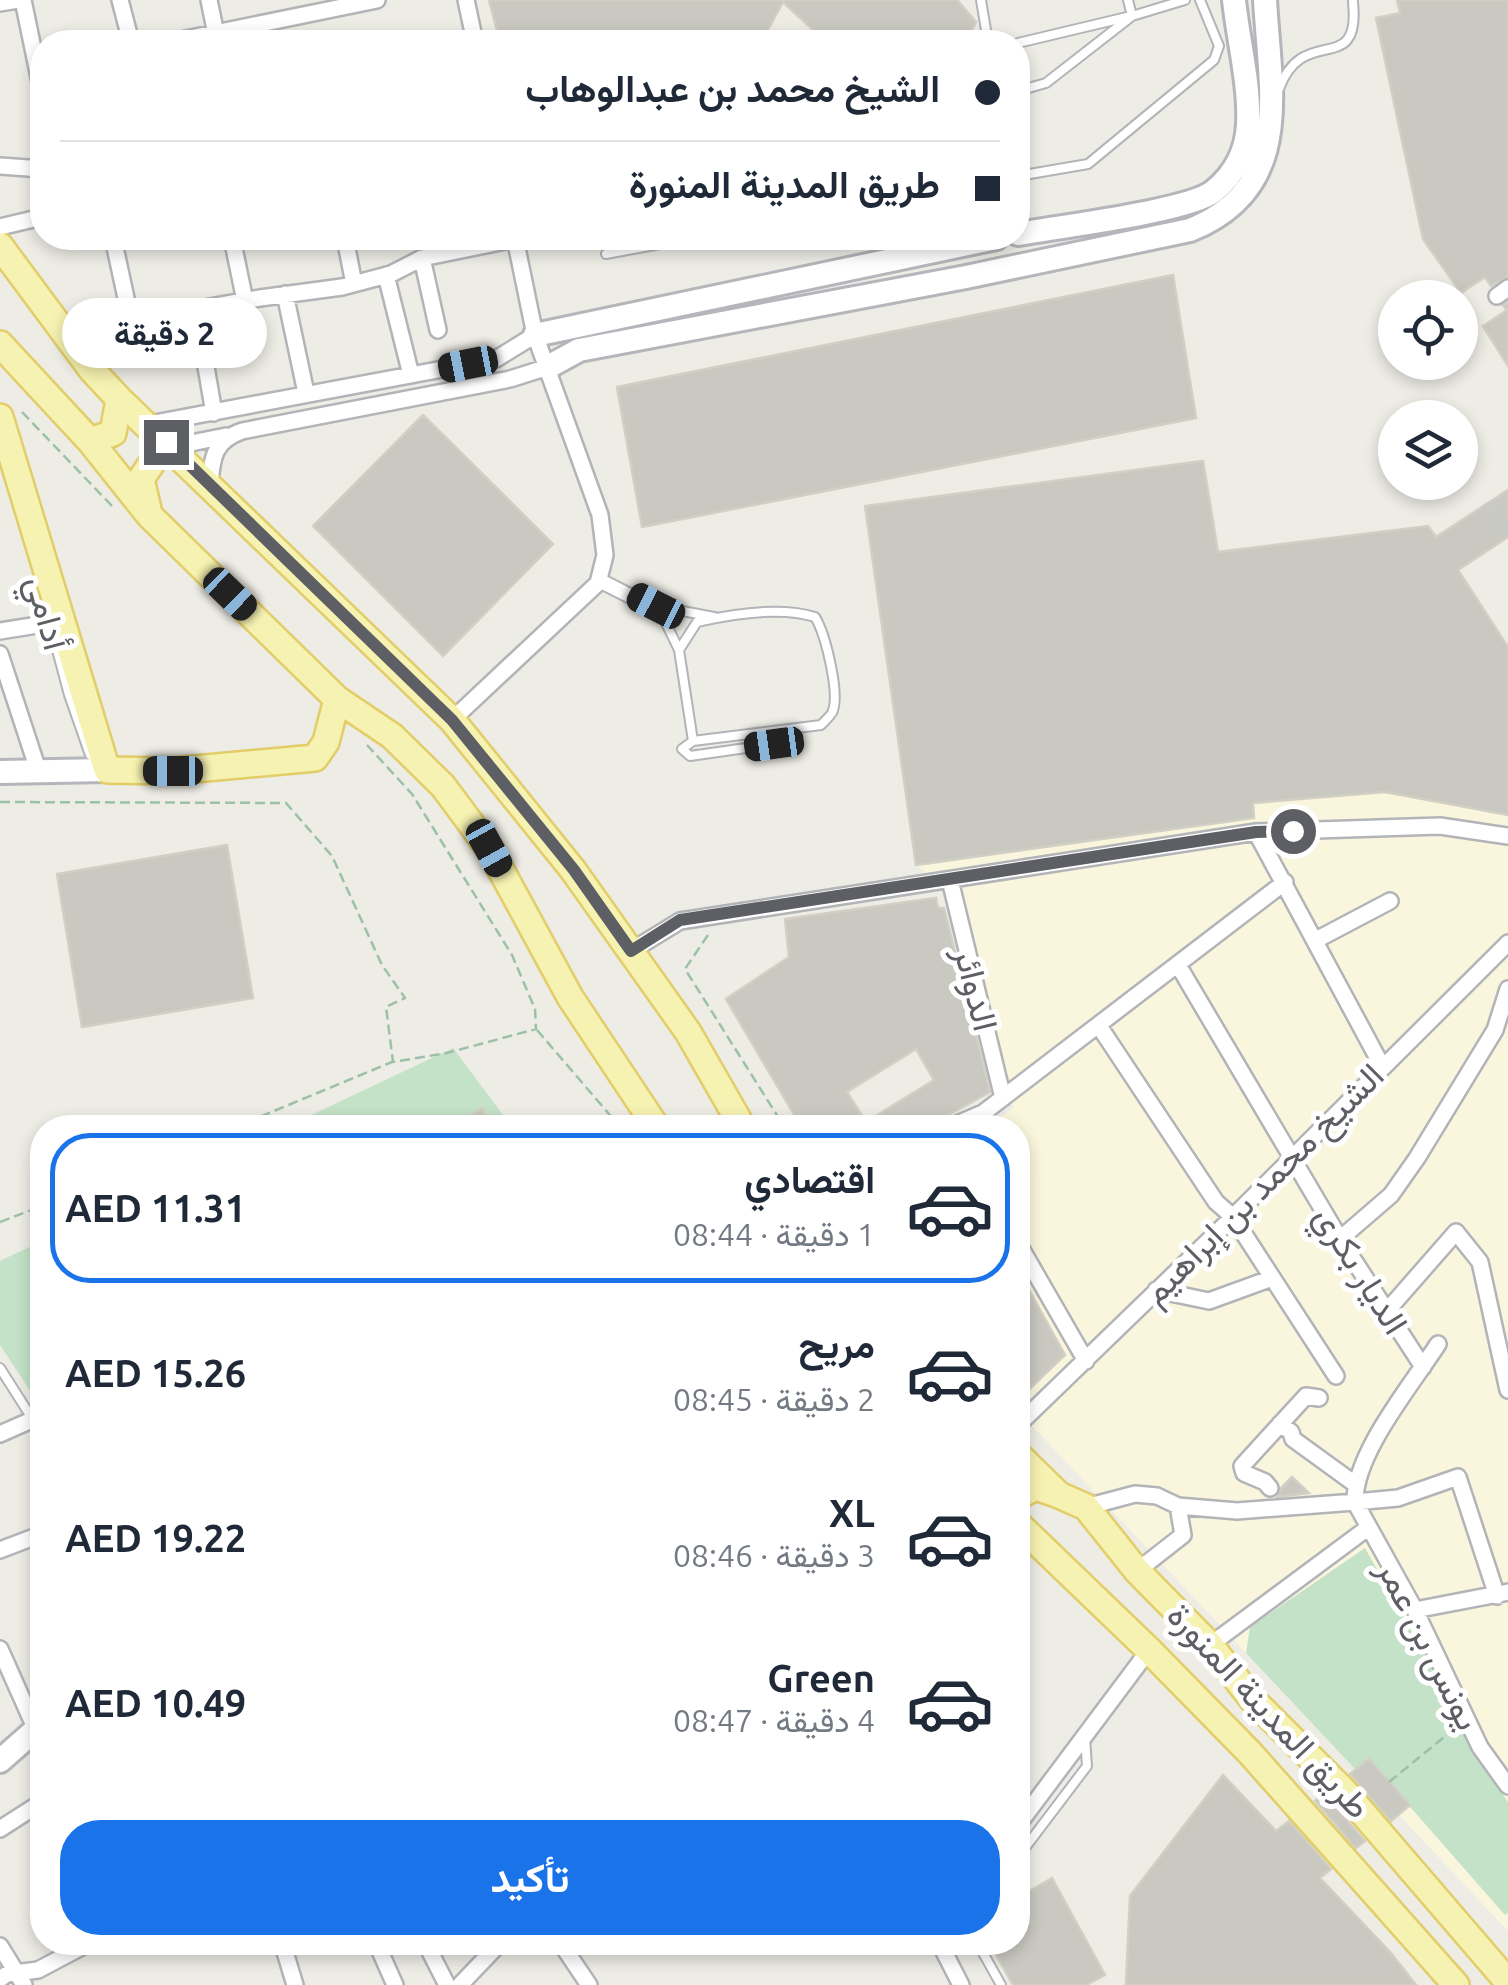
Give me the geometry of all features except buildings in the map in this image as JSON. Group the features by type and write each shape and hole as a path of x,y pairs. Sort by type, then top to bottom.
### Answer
{"main road":[{"path":"0,246 92,370 119,399 452,720 574,870 688,1032 733,1115"},
{"path":"0,344 90,441 149,515 337,699 392,736 443,786 489,848 570,997 648,1115"},
{"path":"90,441 113,433 119,399"},
{"path":"0,417 107,770 173,771 315,758 326,742 337,699"},
{"path":"149,515 141,478 168,444"},
{"name":"طريق المدينة المنورة","path":"1030,1467 1058,1495 1086,1508 1137,1570 1210,1646 1252,1699 1343,1790 1508,1982"},
{"path":"1030,1490 1036,1487 1058,1495"},
{"name":"طريق المدينة المنورة","path":"1030,1535 1250,1753 1456,1985"}],"street":[{"path":"0,3 21,0 30,33"},
{"path":"120,0 128,30"},
{"path":"209,0 215,30"},
{"path":"251,30 377,0"},
{"path":"466,0 472,30"},
{"path":"1030,232 1176,206 1212,193 1226,178 1243,152 1248,126 1234,0"},
{"path":"168,444 228,436 510,380 548,367 580,350 1190,230 1213,220 1249,190 1260,171 1271,127 1265,0"},
{"path":"0,166 30,168"},
{"path":"0,227 30,221"},
{"path":"116,250 131,320"},
{"path":"234,250 245,301"},
{"path":"347,250 354,284"},
{"path":"67,333 354,284 386,275 422,258 459,250"},
{"path":"452,720 598,580 604,554 600,514 535,335 517,250"},
{"path":"144,425 496,359 535,335 914,250"},
{"path":"422,258 438,330"},
{"path":"386,275 411,375"},
{"path":"285,294 306,393"},
{"path":"196,309 214,413"},
{"path":"210,484 214,451 228,436"},
{"path":"0,631 50,623"},
{"path":"0,654 39,773"},
{"path":"0,772 107,770"},
{"path":"631,951 680,920 1256,832 1440,826 1508,836"},
{"path":"1256,832 1382,1066"},
{"name":"الدوائر","path":"950,880 1003,1098"},
{"path":"978,1115 1285,882"},
{"path":"1316,940 1390,902"},
{"name":"الشيخ محمد بن إبراهيم","path":"1030,1414 1508,943"},
{"name":"الديار بكري","path":"1178,965 1340,1239 1423,1367"},
{"path":"1340,1239 1391,1195 1501,1034 1508,989"},
{"path":"1099,1026 1216,1202 1234,1217 1336,1376"},
{"path":"1386,1312 1456,1232 1480,1262 1508,1390"},
{"path":"1030,1263 1086,1361"},
{"path":"1156,1290 1209,1300 1272,1278"},
{"path":"1355,1502 1355,1484 1363,1460 1438,1344"},
{"path":"1270,1488 1242,1470 1306,1396 1319,1398"},
{"path":"0,1434 30,1421"},
{"path":"1280,1424 1291,1432 1293,1439 1355,1484"},
{"path":"1086,1508 1135,1494 1157,1496 1178,1506 1238,1511 1355,1502 1398,1498 1458,1477 1503,1594 1416,1610"},
{"name":"يونس بن عمر","path":"1355,1502 1416,1610 1480,1747 1508,1786"},
{"path":"1137,1570 1184,1535 1178,1506"},
{"path":"1210,1646 1369,1527"},
{"path":"0,1550 30,1539"},
{"path":"0,1649 7,1686 30,1715"},
{"path":"1030,1808 1150,1650"},
{"path":"0,1760 30,1735"},
{"path":"0,1829 30,1810"},
{"path":"0,1946 21,1979"},
{"path":"0,1979 21,1979 67,1955"},
{"path":"286,1955 295,1985"},
{"path":"382,1955 395,1985"},
{"path":"431,1955 447,1985"},
{"path":"460,1985 489,1955"},
{"path":"569,1955 589,1985"},
{"path":"945,1955 961,1985"}],"lane":[{"path":"981,0 986,30"},
{"path":"1128,0 1132,16"},
{"path":"1030,41 1185,0"},
{"path":"1030,174 1088,164 1214,60 1219,46 1200,0"},
{"path":"1271,127 1280,83 1289,67 1300,56 1342,46 1351,39 1355,30 1353,2"},
{"path":"1030,88 1046,83 1132,16"},
{"path":"606,254 626,250"},
{"name":"أدامي","path":"0,448 41,589"},
{"path":"598,580 656,606 718,617"},
{"path":"598,580 662,615 680,650 693,741"},
{"name":"أدامي","path":"46,606 69,695 90,754 107,770"},
{"path":"680,650 698,622 718,617 798,612 815,617 824,631 835,699 832,714 821,725 693,741 682,749 690,756 774,744 793,729"},
{"path":"0,1368 30,1413"},
{"path":"1030,1841 1087,1766 1084,1734"},
{"path":"985,1955 1001,1985"}],"path":[{"path":"361,739 412,794 512,955 536,1009 536,1029 610,1115"},
{"path":"0,802 286,803 332,856 382,965 405,998 386,1007 393,1062"},
{"path":"723,914 685,970 777,1115"},
{"path":"265,1115 393,1062 446,1053 536,1029"},
{"path":"0,1222 30,1211"},
{"path":"1389,1782 1467,1719"}],"shaded area":[{"path":"1385,792 1508,815 1508,1931 1030,1424 1030,1115 1003,1115 1013,1108 961,899 916,865 1253,818 1253,803"}],"green space":[{"path":"453,1048 503,1115 311,1115"},
{"path":"30,1247 30,1391 0,1345 0,1261"},
{"path":"1365,1548 1508,1803 1505,1915 1369,1760 1356,1770 1246,1653 1250,1627"}],"tunnel":[{"path":"1488,503 1508,535"}],"route":[{"path":"166,442 452,720 574,870 631,951 680,920 1256,832 1293,831"}]}
